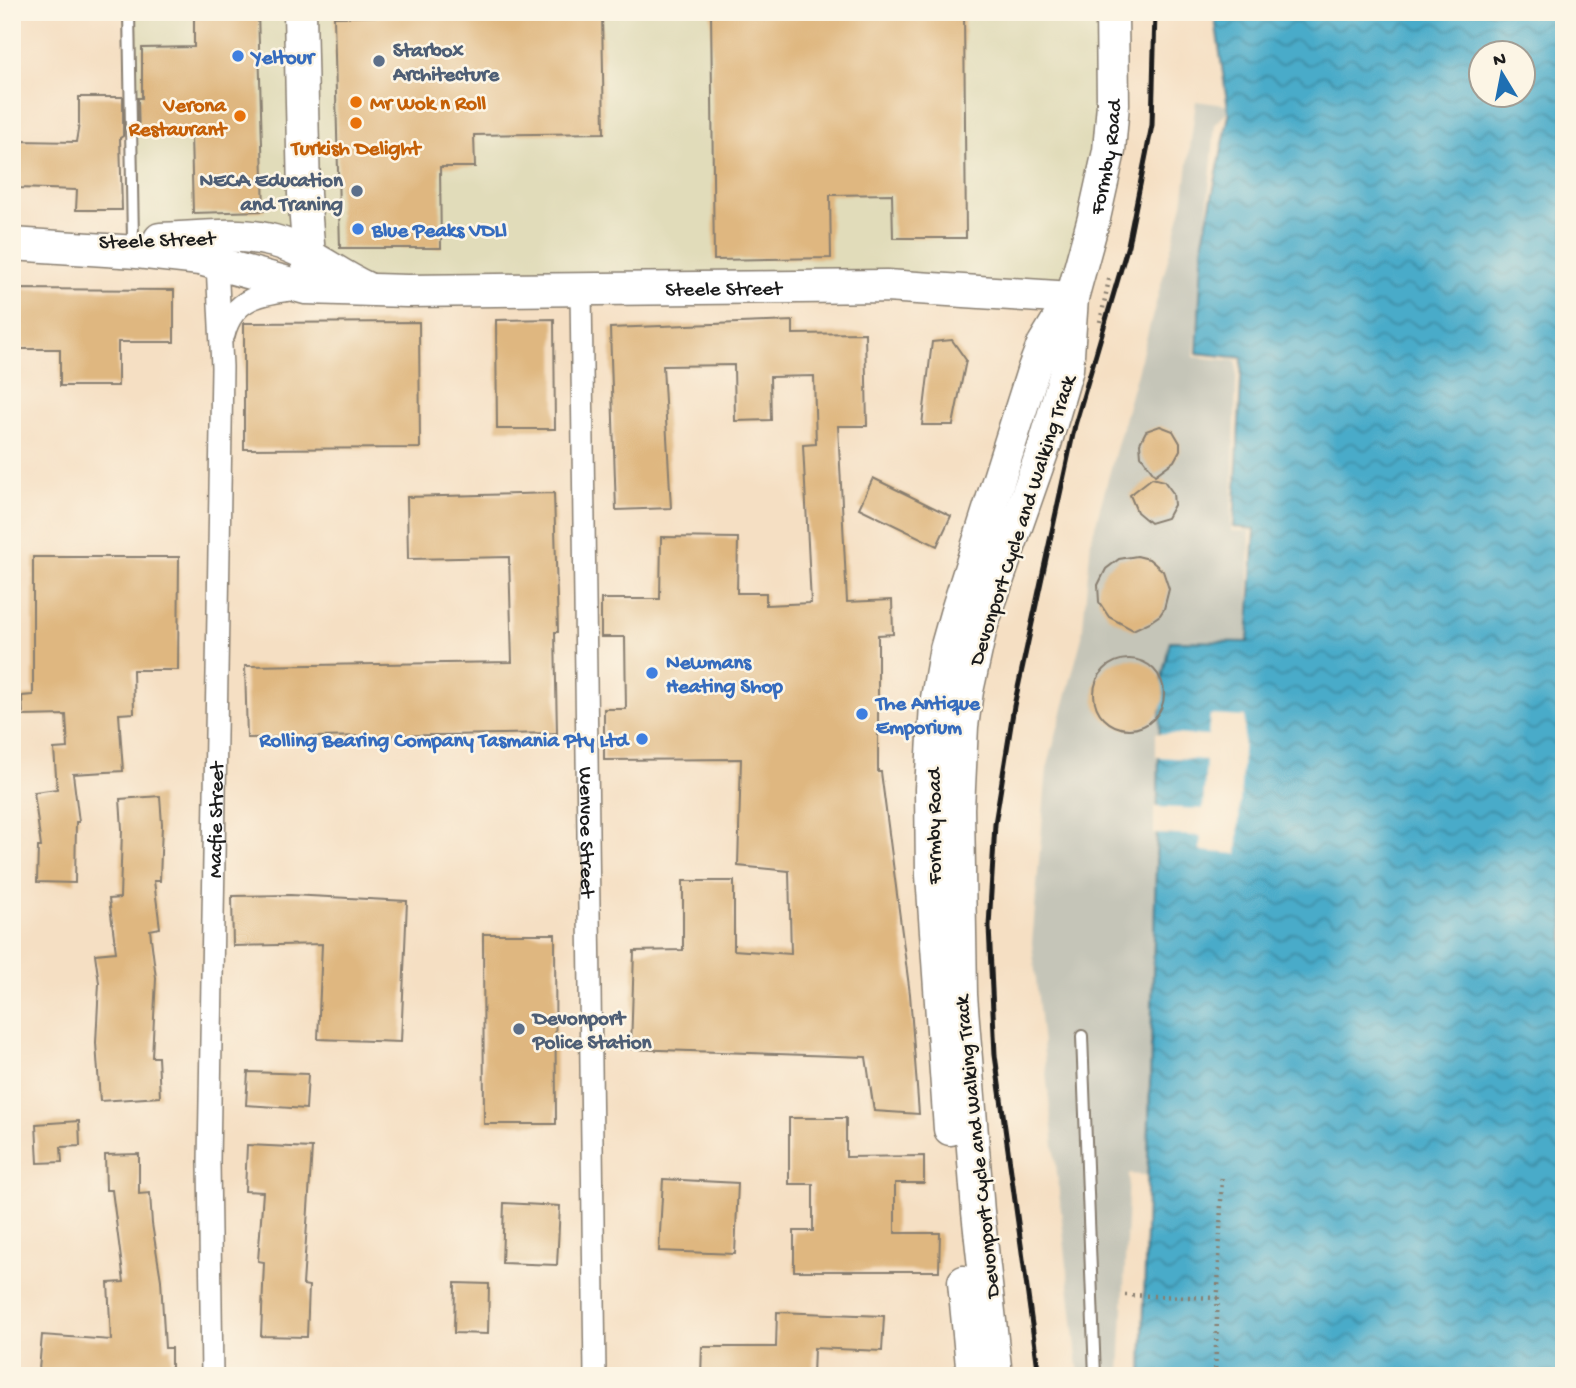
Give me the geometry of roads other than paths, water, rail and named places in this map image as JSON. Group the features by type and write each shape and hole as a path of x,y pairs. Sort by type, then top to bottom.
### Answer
{"main road":[{"path":"300,12 304,194 309,256 306,289"},
{"name":"Formby Road","path":"996,1376 978,1212 961,995 959,765 965,703 981,627 1045,444 1067,369 1072,298 1110,151 1113,104 1112,12"},
{"name":"Steele Street","path":"12,243 246,237 274,241 309,256 374,291"},
{"name":"Steele Street","path":"12,243 137,252 216,263 306,289 581,290 886,286 1072,298"},
{"name":"Formby Road","path":"973,1376 945,1074 933,888 931,789 936,704 945,653 956,614 1033,371 1043,345 1072,298"}],"street":[{"name":"Macfie Street","path":"212,1376 208,1163 221,350 216,263"},
{"path":"221,350 227,322 238,307 268,294 306,289"},
{"name":"Wenvoe Street","path":"581,290 595,1376"}],"lane":[{"path":"129,12 133,240"},
{"path":"1082,1036 1095,1376"}],"water":[{"path":"1214,12 1564,12 1564,1376 1142,1376 1161,681 1170,641 1248,642 1255,529 1234,527 1242,358 1197,353 1203,241 1229,115"}],"railway":[{"path":"1039,1376 995,1055 989,926 995,824 1014,706 1075,425 1128,245 1152,125 1155,12"}],"place":[{"name":"Yeltour","path":"238,56"},
{"name":"Starbox Architecture","path":"379,61"},
{"name":"Mr Wok n Roll","path":"356,102"},
{"name":"Verona Restaurant","path":"240,116"},
{"name":"Turkish Delight","path":"356,123"},
{"name":"NECA Education and Traning","path":"357,191"},
{"name":"Blue Peaks VDLl","path":"358,229"},
{"name":"Newmans Heating Shop","path":"652,673"},
{"name":"The Antique Emporium","path":"862,714"},
{"name":"Rolling Bearing Company Tasmania Pty Ltd","path":"642,739"},
{"name":"Devonport Police Station","path":"519,1029"}]}
